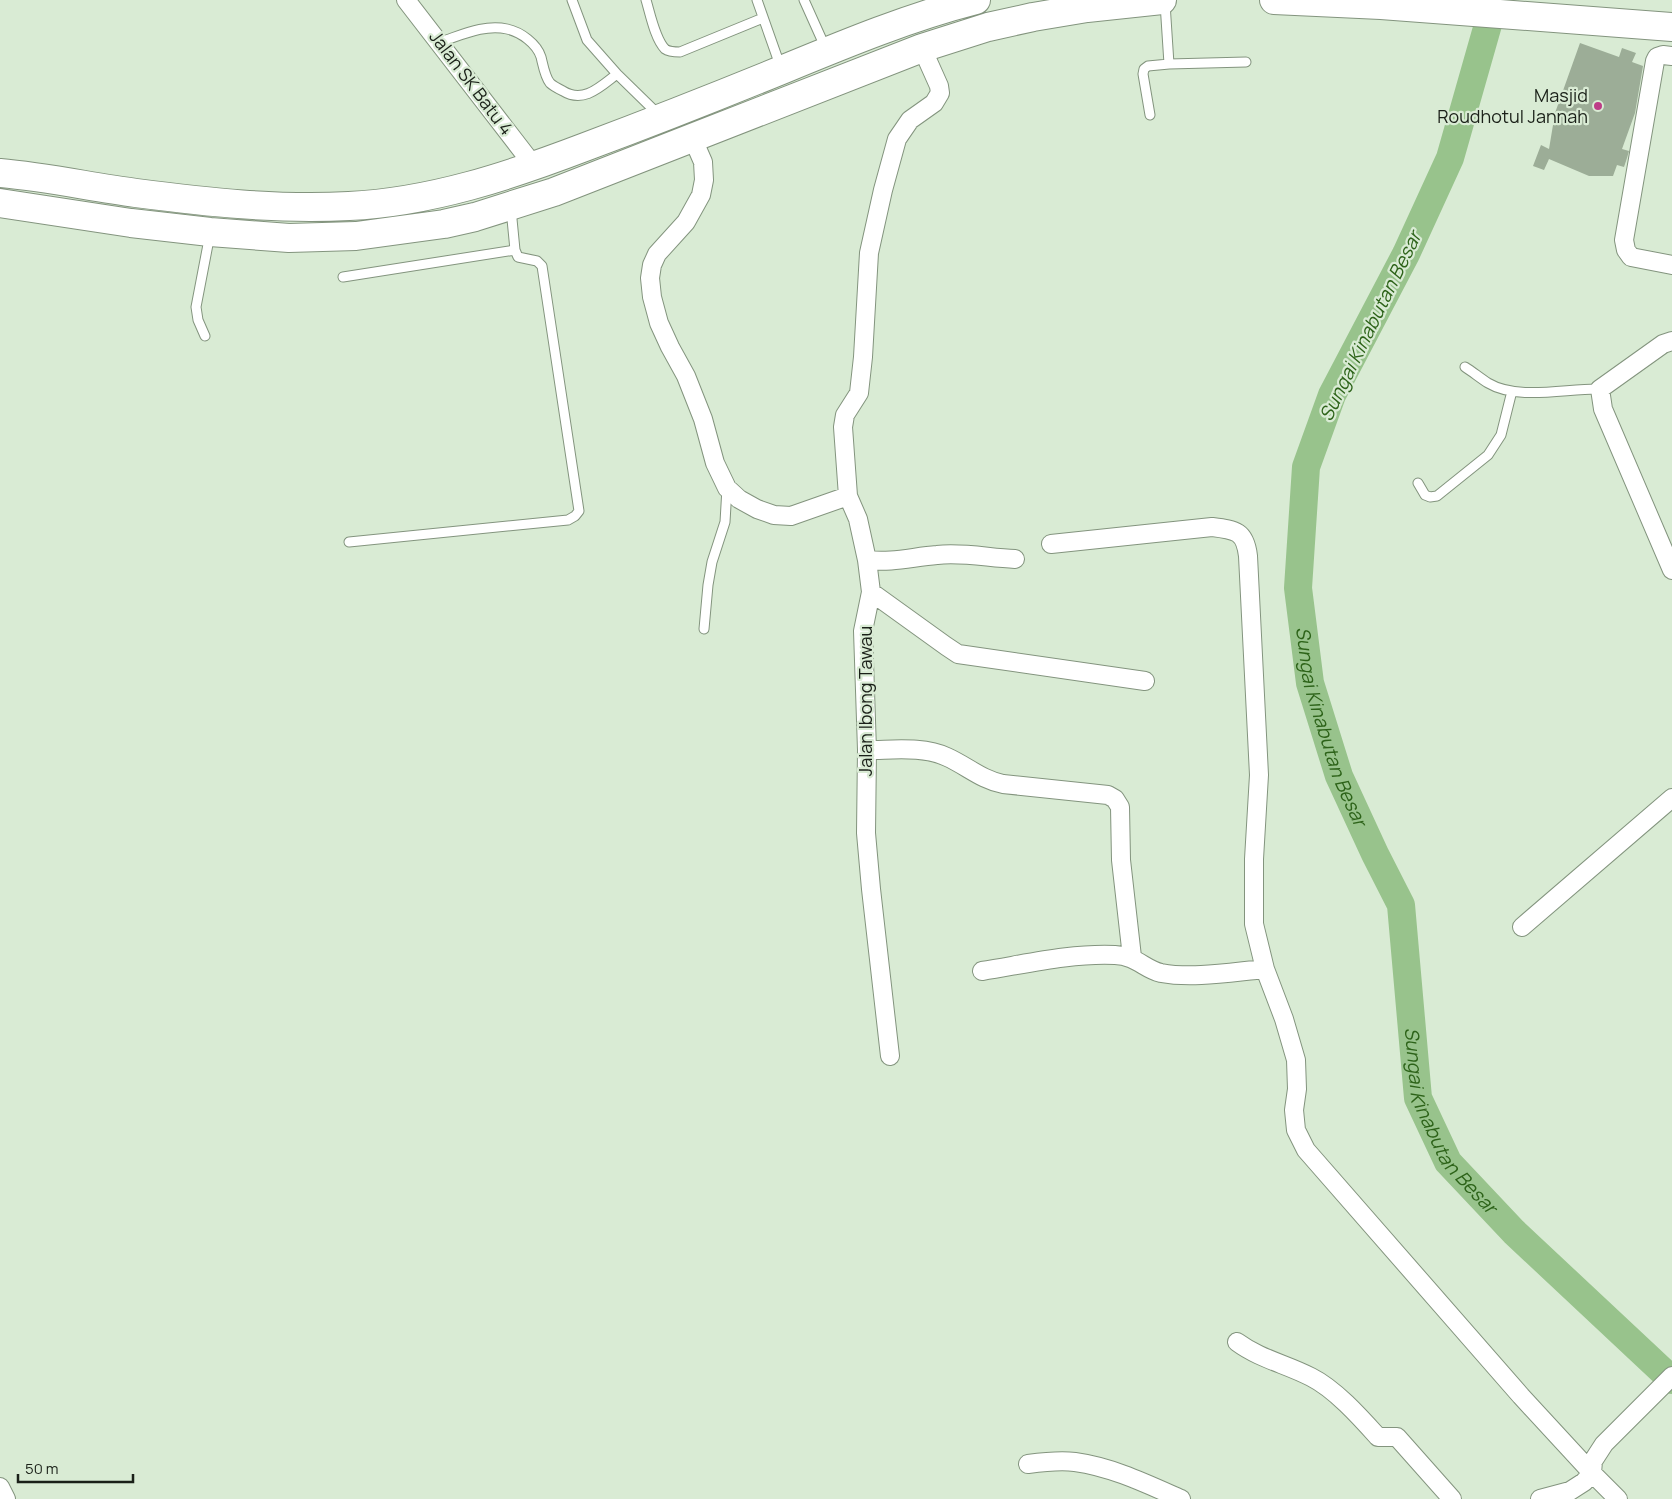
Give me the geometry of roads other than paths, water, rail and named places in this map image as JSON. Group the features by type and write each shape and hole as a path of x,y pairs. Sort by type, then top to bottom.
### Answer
{"highway":[{"path":"0,203 131,223 289,238 356,236 444,224 511,207 554,192 922,48 988,27 1033,17 1095,7 1163,0"},
{"path":"1274,0 1381,5 1672,27"},
{"path":"0,173 212,202 288,207 350,206 404,199 464,188 534,166 662,118 827,51 962,2"},
{"path":"210,232 212,202"}],"street":[{"name":"Jalan SK Batu 4","path":"406,0 534,166"},
{"name":"Jalan Ibong Tawau","path":"890,1056 866,833 867,750 863,631 871,592 867,560 858,519 848,496 842,426 844,415 859,393 870,253 883,190 897,140 910,120 934,103 940,93 939,86 922,48"},
{"path":"1672,56 1663,55 1657,57 1655,61 1624,240 1626,250 1631,256 1672,265"},
{"path":"693,139 703,162 704,180 700,195 686,222 657,254 652,265 650,278 652,297 659,323 686,376 703,419 715,463 727,488 757,509 774,516 791,516 848,496"},
{"path":"1672,341 1663,344 1600,389 1603,409 1672,570"},
{"path":"1051,544 1212,527 1228,529 1240,534 1246,542 1259,775 1254,859 1254,924 1264,969 1284,1020 1296,1060 1297,1089 1294,1110 1296,1130 1306,1150 1522,1396 1618,1499"},
{"path":"867,560 891,561 959,554 1015,559"},
{"path":"871,592 958,654 1145,681"},
{"path":"867,750 922,750 946,757 989,781 1108,795 1115,798 1120,807 1120,860 1132,957"},
{"path":"1522,928 1672,798"},
{"path":"982,970 1068,957 1116,955 1132,957 1158,972 1181,976 1264,969"},
{"path":"1237,1342 1250,1352 1313,1377 1330,1389 1378,1436 1397,1436 1452,1499"},
{"path":"1540,1499 1570,1491 1584,1482 1592,1473 1593,1461 1598,1452 1672,1376"},
{"path":"1028,1464 1055,1461 1075,1462 1114,1471 1157,1487 1181,1499"},
{"path":"0,1488 6,1499"}],"lane":[{"path":"572,0 587,40 617,74 662,118"},
{"path":"646,0 659,40 671,52 680,52 763,18"},
{"path":"757,0 782,70"},
{"path":"804,0 827,51"},
{"path":"1163,0 1169,64"},
{"path":"440,42 482,28 510,29 533,43 540,54 550,83 567,94 576,96 584,96 594,92 617,74"},
{"path":"1150,115 1143,74 1144,69 1148,66 1246,62"},
{"path":"349,542 568,520 579,511 542,266 537,261 518,257 515,250 511,207"},
{"path":"204,336 196,308 210,232"},
{"path":"343,276 515,250"},
{"path":"1466,367 1489,384 1512,391 1542,393 1600,389"},
{"path":"1418,482 1425,496 1437,496 1488,455 1501,435 1512,391"},
{"path":"704,629 712,562 726,522 727,488"}],"waterway":[{"name":"Sungai Kinabutan Besar","path":"1495,0 1450,158 1406,254 1332,395 1306,467 1298,588 1310,683 1339,776 1401,905 1418,1098 1448,1162 1514,1232 1672,1380"}],"place":[{"name":"Masjid Roudhotul Jannah","path":"1598,106"}]}
